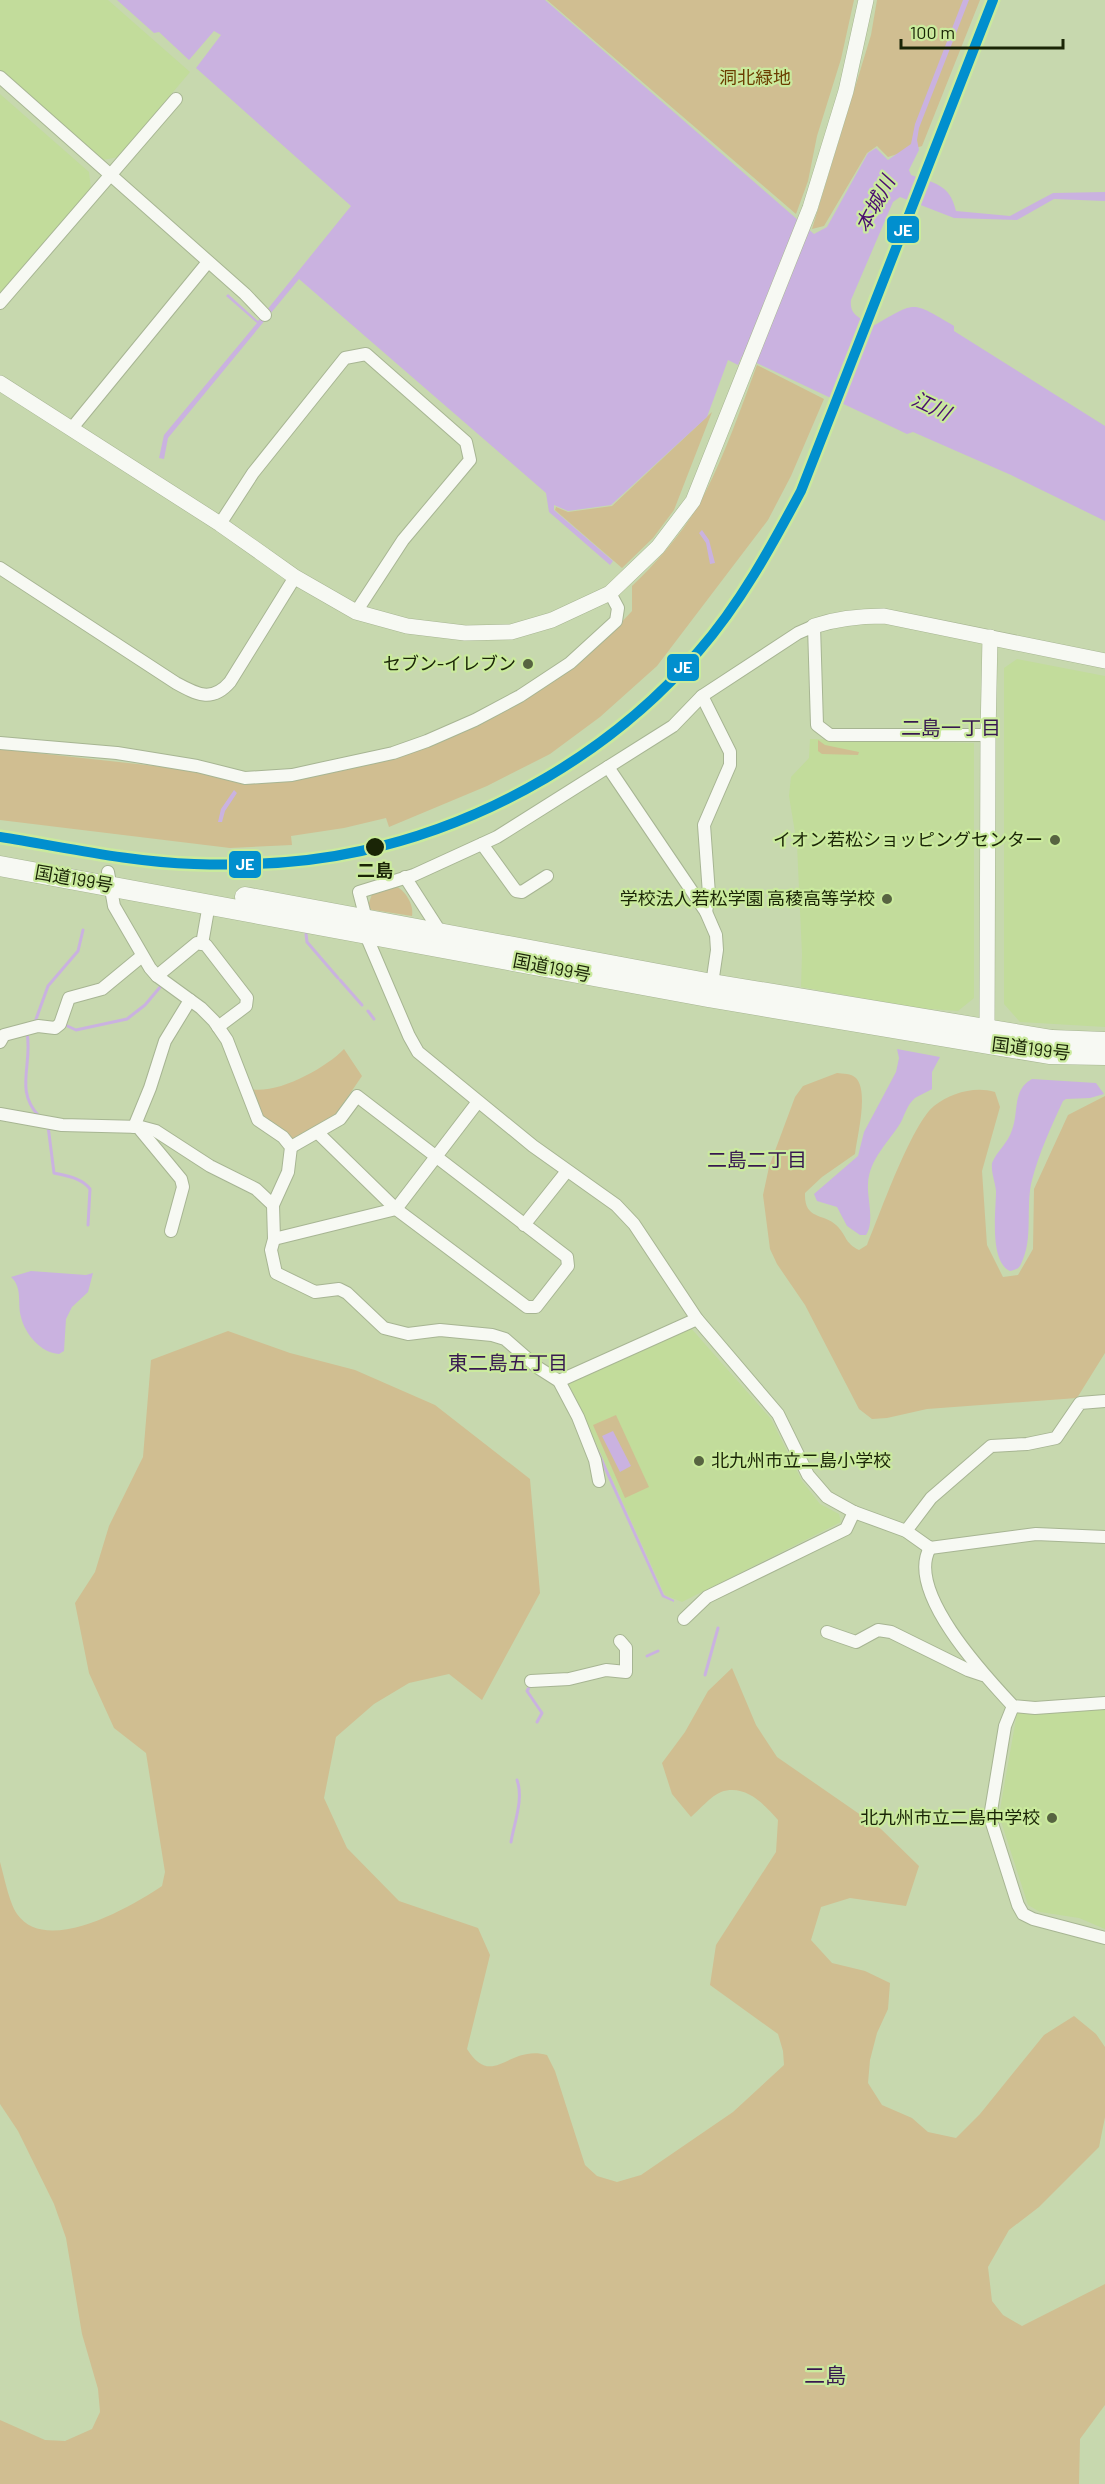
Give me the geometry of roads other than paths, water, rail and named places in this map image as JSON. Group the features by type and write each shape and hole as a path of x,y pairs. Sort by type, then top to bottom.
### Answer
{"highway":[{"name":"国道199号","path":"0,855 209,904 365,926 441,933 985,1037 1049,1053 1105,1055"},
{"name":"国道199号","path":"0,867 109,879 365,926 708,997 985,1037 1105,1042"}],"street":[{"path":"0,383 220,524 295,577 356,612 436,631 492,634 511,632 552,620 610,593 658,547 693,501 810,208 846,91 866,0"},
{"path":"0,77 265,315"},
{"path":"0,303 176,99"},
{"path":"72,428 208,262"},
{"path":"220,524 253,473 345,358 366,354 465,442 470,460 403,540 356,612"},
{"path":"0,568 176,683 191,691 209,696 222,691 230,682 295,577"},
{"path":"0,743 117,753 196,766 245,778 292,775 393,753 476,720 520,696 570,663 616,621 618,608 610,593"},
{"path":"1105,661 884,615 835,619 798,633 702,696 673,726 497,837 414,875 359,892 365,926 409,1036 418,1052 477,1102 567,1171 616,1205 634,1224 697,1319 778,1414 808,1475 827,1497 854,1512 906,1531 930,1548 1036,1534 1105,1537"},
{"path":"814,626 817,725 830,735 988,735"},
{"path":"985,1037 990,637"},
{"path":"702,696 730,752 730,765 704,825 709,894 706,912"},
{"path":"608,767 706,912 716,935 717,950 712,984"},
{"path":"482,844 516,891 522,892 547,876"},
{"path":"405,877 441,933"},
{"path":"109,879 114,906 142,956 157,976 201,1008 218,1027 227,1040 258,1120 283,1137 291,1147 288,1172 273,1204 274,1239 271,1250 276,1274 315,1292 339,1289 347,1293 384,1328 408,1334 440,1330 492,1335 505,1340 537,1367 559,1381 578,1417 595,1460 599,1481"},
{"path":"202,944 209,904"},
{"path":"157,976 197,943 206,945 247,998 246,1006 218,1027"},
{"path":"0,1042 4,1035 38,1026 55,1029 60,1024 69,998 102,989 142,956"},
{"path":"136,1127 165,1041 189,1000"},
{"path":"291,1147 340,1119 357,1096 435,1159 567,1257 568,1266 536,1307 527,1307 396,1209 318,1133"},
{"path":"274,1239 396,1209 477,1102"},
{"path":"0,1114 62,1125 136,1127 166,1136 210,1166 256,1190 273,1204"},
{"path":"136,1127 180,1179 183,1187 171,1231"},
{"path":"524,1225 567,1171"},
{"path":"559,1381 697,1319"},
{"path":"906,1531 931,1498 991,1446 1027,1444 1056,1438 1080,1403 1105,1401"},
{"path":"684,1619 707,1597 846,1529 854,1512"},
{"path":"930,1548 924,1558 926,1580 943,1620 983,1675 1013,1706 1035,1708 1105,1702"},
{"path":"827,1632 856,1642 878,1630 891,1632 968,1670 983,1675"},
{"path":"531,1681 569,1678 606,1670 626,1672 626,1648 620,1641"},
{"path":"1013,1706 1005,1726 990,1817 1018,1905 1023,1914 1033,1919 1105,1938"}],"water":[{"path":"117,0 545,0 814,234 827,227 868,153 876,148 888,160 911,144 915,124 963,0 969,0 919,128 917,140 919,150 909,170 911,175 934,183 945,190 950,195 956,211 1010,216 1053,193 1105,192 1105,201 1054,199 1017,220 954,218 900,197 893,202 851,300 852,310 861,319 875,325 907,308 921,308 954,326 954,331 1105,426 1105,521 1011,475 913,432 907,434 742,356 738,365 728,360 707,417 611,505 568,511 554,505 554,510 613,561 610,565 549,512 546,493 299,279 168,438 164,459 159,458 164,435 257,323 226,296 228,294 258,321 351,206 196,68 221,35 214,31 189,60 159,32 154,33"},
{"path":"702,530 709,540 715,563 710,564 706,543 699,533"},
{"path":"234,790 237,793 225,811 222,822 218,822 221,809"},
{"path":"897,1049 940,1057 932,1072 932,1089 915,1098 910,1104 872,1167 868,1184 869,1230 866,1235 860,1235 847,1226 837,1207 817,1201 814,1194 858,1156 864,1132 896,1072 899,1058"},
{"path":"1032,1079 1096,1083 1104,1094 1063,1101 1032,1180 1025,1254 1019,1267 1010,1271 1003,1266 996,1247 996,1191 992,1163 1010,1135 1021,1089"},
{"path":"31,1271 86,1275 93,1273 88,1292 72,1307 66,1319 64,1351 59,1354 46,1350 35,1342 23,1323 17,1286 11,1277"},
{"path":"573,1393 664,1595 674,1602 662,1597 570,1394"},
{"path":"613,1431 631,1466 620,1472 602,1436"}],"waterway":[{"path":"35,1022 48,986 78,951 83,930"},
{"path":"306,934 307,942 338,978"},
{"path":"340,980 362,1005"},
{"path":"63,1024 76,1030 127,1019 145,1005 161,986"},
{"path":"368,1011 374,1019"},
{"path":"27,1033 27,1096 39,1116"},
{"path":"48,1126 54,1173 79,1180 90,1189 88,1225"},
{"path":"705,1675 718,1628"},
{"path":"647,1656 658,1651"},
{"path":"531,1684 527,1691 542,1713 537,1722"},
{"path":"511,1842 519,1803 517,1780"}],"place":[{"name":"セブン-イレブン","path":"528,664"},
{"name":"イオン若松ショッピングセンター","path":"1055,840"},
{"name":"二島","path":"375,847"},
{"name":"学校法人若松学園 高稜高等学校","path":"887,899"},
{"name":"北九州市立二島小学校","path":"699,1461"},
{"name":"北九州市立二島中学校","path":"1052,1818"}],"district":[{"name":"二島一丁目","path":"951,728"},
{"name":"二島二丁目","path":"757,1160"},
{"name":"東二島五丁目","path":"508,1363"},
{"name":"二島","path":"825,2376"}],"park label":[{"name":"洞北緑地","path":"755,78"}],"water label":[{"name":"本城川","path":"875,204"},
{"name":"江川","path":"931,406"}]}
